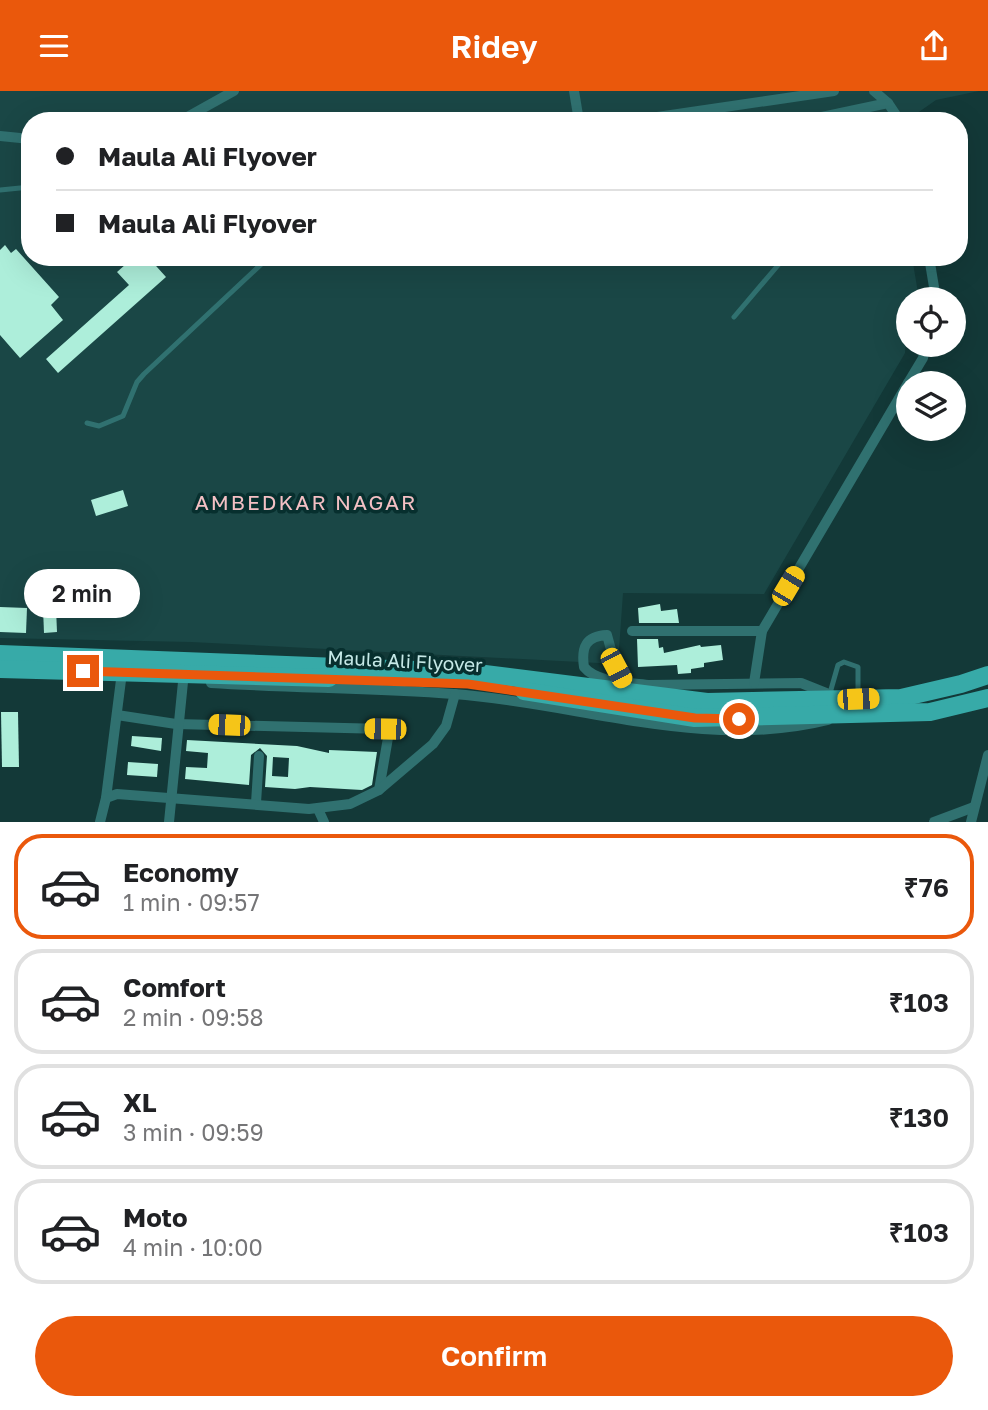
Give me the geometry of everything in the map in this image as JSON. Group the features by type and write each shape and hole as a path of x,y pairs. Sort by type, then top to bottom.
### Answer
{"main road":[{"name":"Maula Ali Flyover","path":"0,654 469,672 707,702 813,707"},
{"name":"Maula Ali Flyover","path":"0,669 468,684 695,718 844,702 878,707"},
{"path":"878,707 901,698 988,675"},
{"path":"961,684 967,704"},
{"path":"878,707 930,712 988,698"}],"street":[{"path":"196,112 234,91"},
{"path":"574,91 578,112"},
{"path":"691,112 834,91"},
{"path":"874,91 894,112"},
{"path":"846,112 888,103"},
{"path":"0,136 21,138"},
{"path":"930,266 934,287"},
{"path":"754,684 762,631 896,403"},
{"path":"632,631 762,631"},
{"path":"624,681 607,635 594,636 583,649 584,667 596,677 648,685 802,683 844,702"},
{"path":"0,674 455,694 654,724 705,727 774,729 844,702"},
{"path":"100,822 106,798 121,680"},
{"path":"169,822 176,724 183,682"},
{"path":"106,798 117,794 170,796 318,809 350,804 379,790 413,764 442,733 455,694"},
{"path":"117,715 176,724 385,729 389,732 379,790"},
{"path":"934,822 972,815 988,755"},
{"path":"256,803 258,756"},
{"path":"318,809 324,822"}],"lane":[{"path":"0,190 21,188"},
{"path":"87,423 99,426 123,416 137,381 259,266"},
{"path":"734,317 777,266"},
{"path":"844,662 856,664 859,669 844,702 838,665 844,662"}],"shaded area":[{"path":"0,91 979,91 936,100 919,112 21,112 21,266 914,266 917,287 896,287 896,357 903,357 764,594 623,593 618,664 191,642 0,638"}],"building":[{"path":"5,245 11,253 16,249 21,255 21,266 31,266 59,297 51,305 63,320 20,358 0,335 0,250"},
{"path":"124,266 156,266 166,277 58,373 46,359 129,285 117,272"},
{"path":"123,490 128,506 96,516 91,500"},
{"path":"83,585 84,596 59,599 58,587"},
{"path":"660,604 661,611 677,609 679,623 639,623 638,608"},
{"path":"0,607 27,608 26,633 0,632"},
{"path":"43,608 56,608 57,632 44,633"},
{"path":"637,639 658,639 659,648 663,647 664,653 700,645 721,645 723,660 704,663 704,667 691,669 691,673 678,674 677,665 638,667"},
{"path":"1,712 18,712 19,767 2,767"},
{"path":"132,736 162,738 161,751 131,746"},
{"path":"187,740 297,746 329,753 329,750 377,752 372,785 362,790 265,787 267,756 260,748 251,755 249,785 185,779 186,767 207,768 208,753 186,751","holes":["273,757 289,758 288,777 272,776"]},
{"path":"128,762 158,764 157,777 127,775"}],"district":[{"name":"AMBEDKAR NAGAR","path":"306,503"}],"route":[{"path":"83,671 468,684 695,718 739,719"}]}
